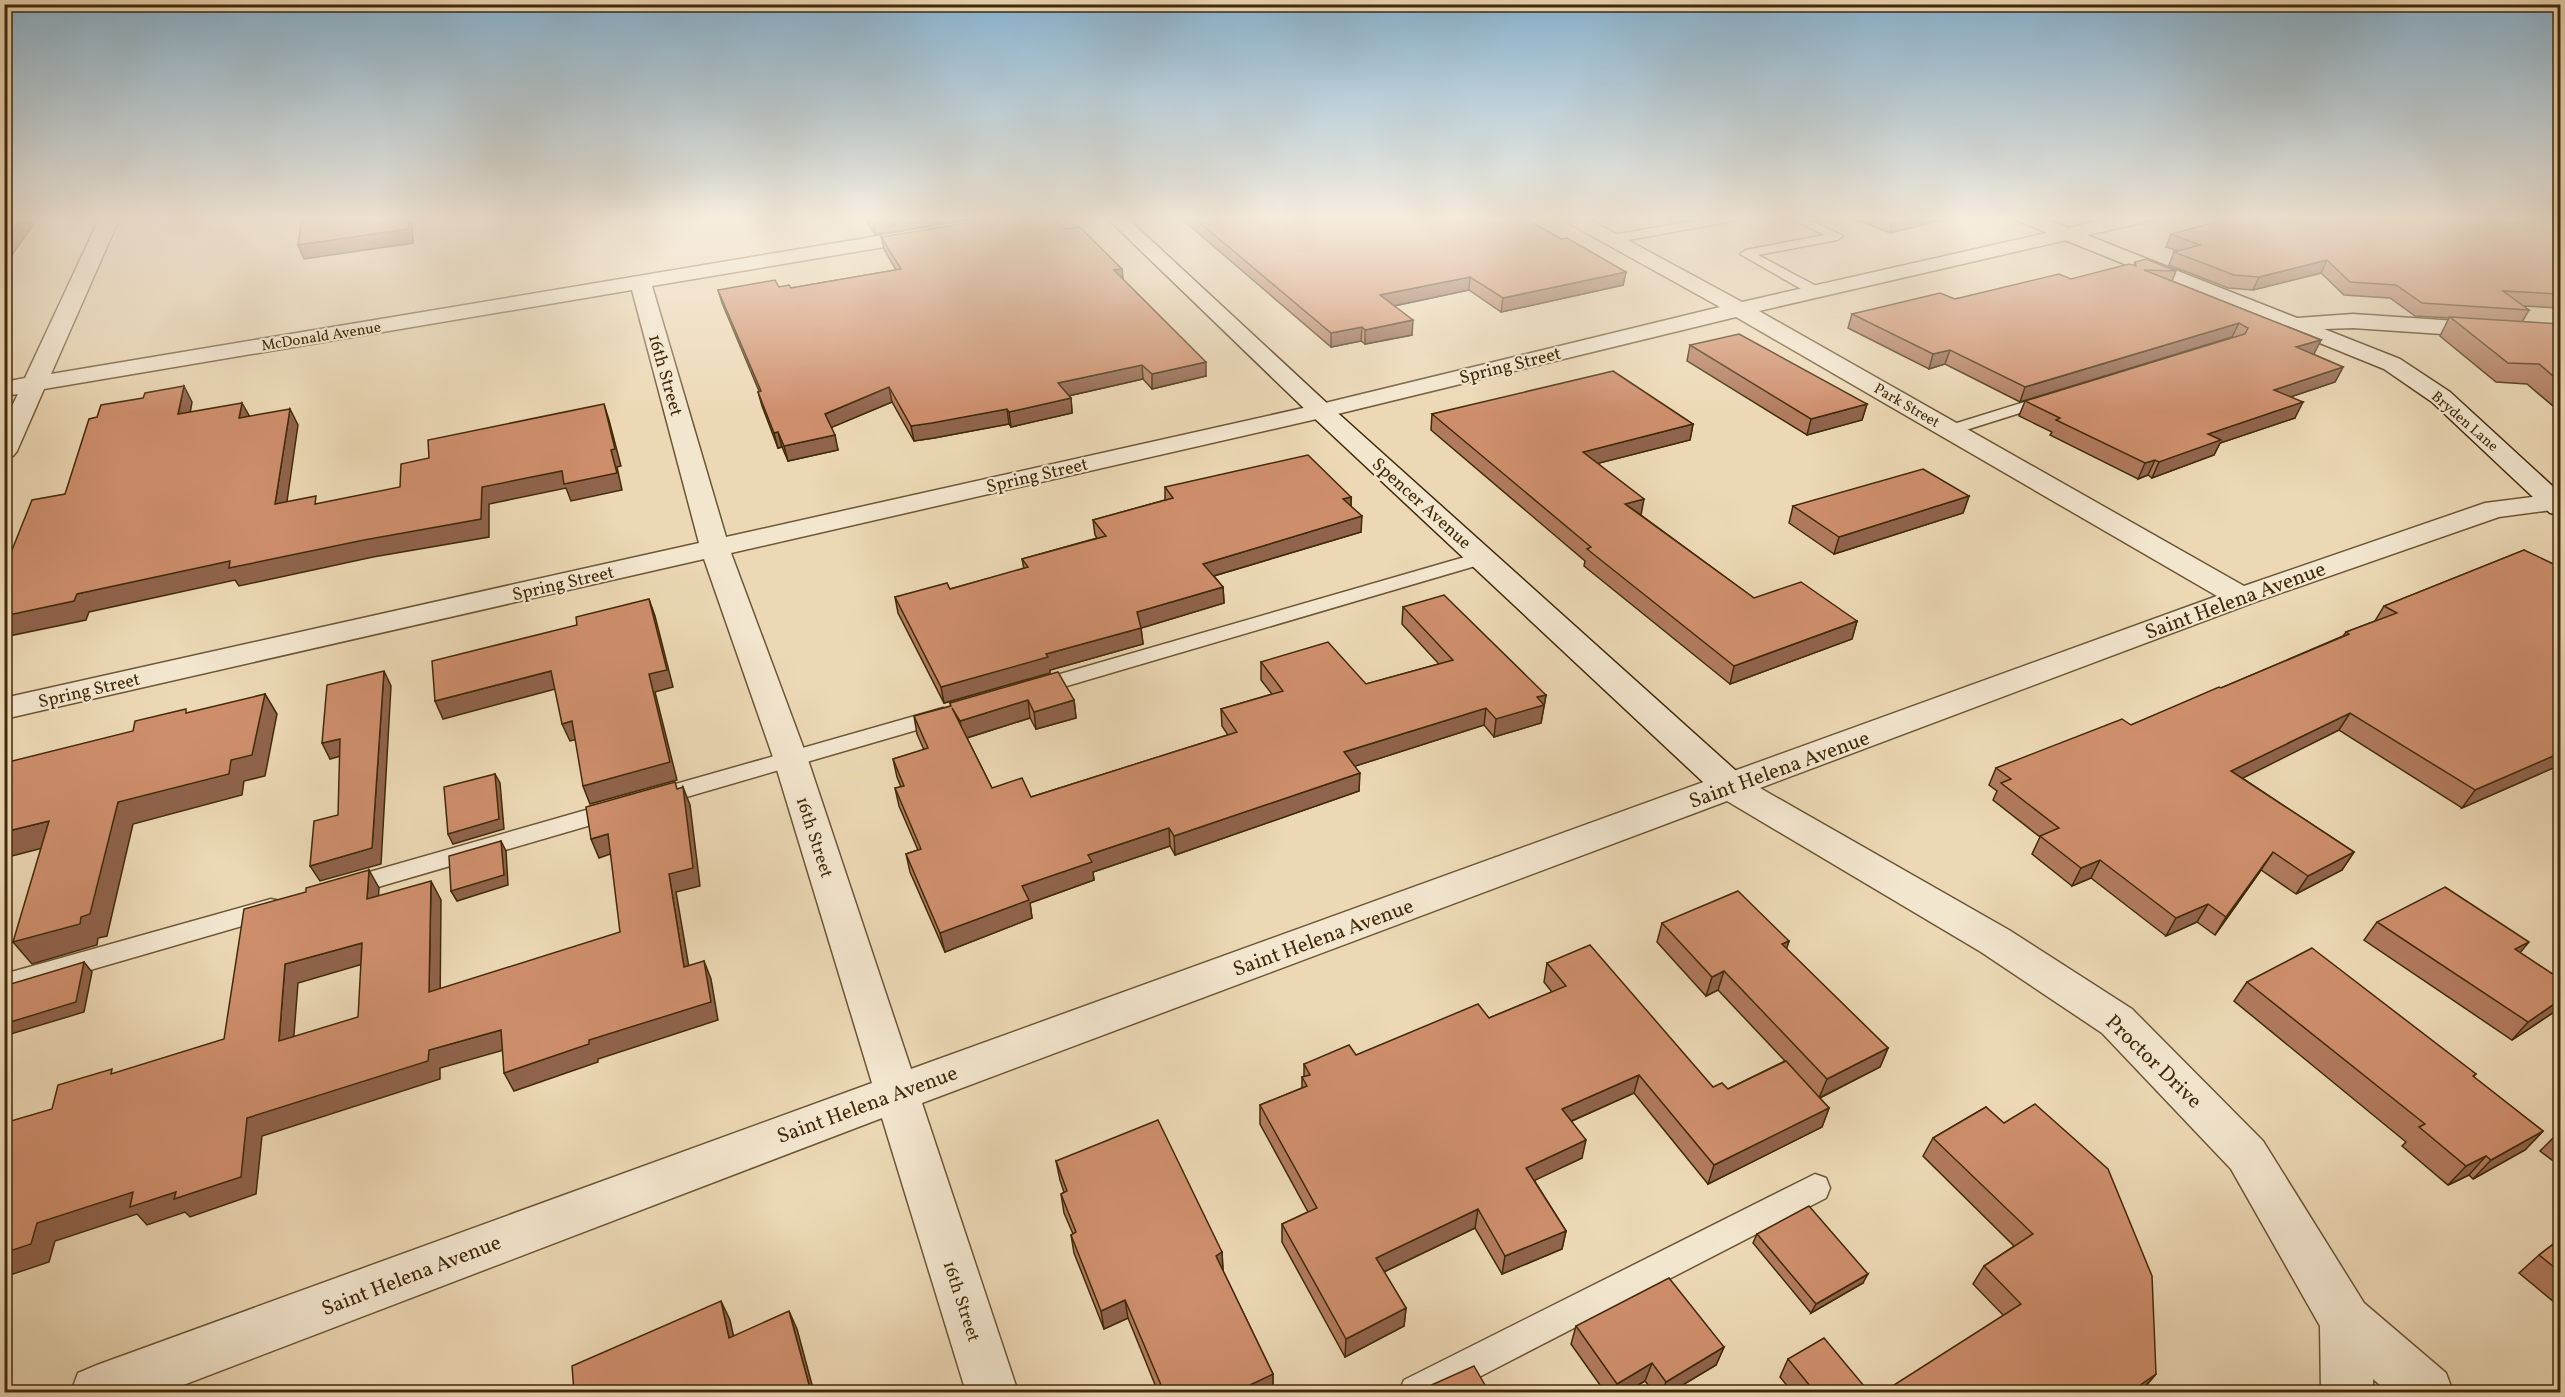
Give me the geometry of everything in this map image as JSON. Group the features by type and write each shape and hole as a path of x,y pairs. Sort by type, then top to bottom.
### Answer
{"street":[{"path":"4,451 80,282"},
{"name":"McDonald Avenue","path":"4,389 639,282"},
{"name":"16th Street","path":"640,282 715,549 791,760 992,1392"},
{"name":"Spencer Avenue","path":"1184,282 1731,787"},
{"name":"Park Street","path":"1690,282 2241,597"},
{"name":"Spring Street","path":"4,709 1321,411 1854,282"},
{"name":"Bryden Lane","path":"2190,282 2392,364 2441,397 2558,504"},
{"path":"2294,323 2353,321 2560,335"},
{"name":"Saint Helena Avenue","path":"97,1392 897,1093 2241,597 2495,509 2558,504"},
{"name":"Proctor Drive","path":"1731,787 1995,941 2117,1021 2247,1155 2346,1321"},
{"path":"2346,1321 2347,1392"},
{"path":"2346,1321 2427,1392"}],"lane":[{"path":"1799,282 1815,291"},
{"path":"1950,430 2067,394"},
{"path":"1017,694 1482,558"},
{"path":"324,893 961,710"},
{"path":"4,985 289,903"},
{"path":"1416,1392 1815,1188"}],"building":[{"path":"762,282 776,282 779,287 789,285 791,288 825,282 1126,282 1206,362 1152,374 1142,365 1058,383 1071,398 1009,412 1007,409 911,426 889,387 825,414 835,435 784,446 778,432 774,433 758,392 761,391 718,290"},
{"path":"1271,282 1444,282 1380,295 1413,320 1365,330 1362,327 1331,333"},
{"path":"1478,282 1578,282 1503,298"},
{"path":"2025,282 2175,282 2321,340 2296,347 2343,367 2274,390 2303,402 2208,434 2221,440 2159,462 2155,460 2145,463 2056,420 2060,418 2025,401 2245,334 2248,328 2239,323 2025,387 1950,350 1933,354 1852,314 1940,293 1955,299"},
{"path":"2353,282 2560,282 2560,294 2503,291 2529,310 2422,303 2396,285"},
{"path":"2450,317 2560,324 2560,382 2539,364 2508,363"},
{"path":"1739,334 1867,404 1811,419 1690,345"},
{"path":"1613,371 1693,424 1583,452 1644,499 1625,504 1754,598 1801,582 1857,621 1734,666 1587,549 1591,547 1432,414"},
{"path":"184,386 178,414 242,403 239,418 290,409 275,504 316,496 315,504 400,487 401,464 429,458 428,440 604,404 615,449 611,450 617,473 564,484 562,471 482,487 481,519 229,568 230,561 77,594 74,601 4,616 4,570 32,500 65,494 89,419 97,417 101,405 143,398 145,393"},
{"path":"1308,455 1351,497 1343,499 1362,516 1203,564 1223,587 1137,612 1141,628 1046,654 1048,657 941,687 895,597 947,583 950,589 1028,567 1022,559 1106,536 1093,520 1173,498 1165,487"},
{"path":"1923,469 1969,496 1839,537 1793,506"},
{"path":"2524,550 2560,567 2560,753 2475,790 2350,713 2231,771 2354,852 2308,876 2273,852 2226,917 2208,904 2176,918 2100,860 2081,868 2040,836 2059,828 2001,783 2011,779 1996,768 2122,719 2131,725 2221,688 2349,634 2346,632 2397,613 2384,606"},
{"path":"1444,595 1546,695 1537,697 1544,705 1496,719 1486,708 1344,752 1360,773 1174,836 1169,828 1088,855 1092,862 1022,886 1029,900 940,933 906,854 921,849 895,788 904,786 893,759 928,748 914,716 951,706 950,703 1058,672 1074,700 1034,712 1028,700 960,721 952,708 992,788 1022,778 1031,797 1237,732 1221,709 1283,691 1261,662 1328,642 1366,684 1453,660 1403,607"},
{"path":"649,599 667,670 649,674 670,762 583,786 572,721 562,724 551,671 435,701 432,661 577,625 576,617"},
{"path":"384,671 372,848 310,866 314,821 338,815 340,739 322,743 327,685"},
{"path":"265,694 252,755 231,760 229,774 118,802 90,914 81,917 80,924 13,942 49,821 4,832 4,763 133,731 135,721 186,709 186,713"},
{"path":"495,774 499,819 448,834 444,787"},
{"path":"675,782 677,789 683,787 693,868 669,874 684,967 704,961 711,1002 589,1040 589,1044 504,1073 501,1030 429,1050 428,1061 247,1118 241,1177 174,1199 176,1192 130,1207 133,1192 37,1223 31,1244 4,1253 4,1123 52,1109 58,1085 112,1069 111,1074 224,1039 244,909 306,892 306,888 369,870 367,899 431,881 429,992 620,932 608,834 591,839 586,807","holes":["362,943 358,1017 279,1041 285,964"]},
{"path":"501,841 504,875 451,891 449,856"},
{"path":"2445,887 2529,942 2515,949 2560,979 2560,1000 2528,1022 2377,922"},
{"path":"1738,891 1789,941 1782,944 1888,1048 1827,1079 1724,971 1712,977 1662,923"},
{"path":"1590,945 1713,1087 1722,1083 1728,1089 1786,1061 1829,1108 1714,1165 1639,1075 1562,1109 1586,1140 1526,1168 1566,1231 1505,1256 1478,1209 1376,1258 1406,1308 1346,1339 1282,1224 1317,1208 1260,1105 1307,1086 1302,1077 1310,1075 1304,1064 1349,1045 1356,1055 1478,1004 1489,1018 1566,986 1547,963"},
{"path":"2312,948 2476,1074 2473,1076 2543,1131 2491,1160 2486,1156 2466,1166 2419,1127 2425,1124 2247,982"},
{"path":"84,962 76,1002 4,1024 4,986"},
{"path":"2035,1104 2108,1169 2152,1276 2156,1374 2130,1392 1883,1392 2021,1304 1984,1266 2033,1234 1933,1138 1986,1107 2004,1123"},
{"path":"1158,1120 1222,1252 1216,1256 1273,1374 1235,1392 1164,1392 1125,1300 1101,1311 1071,1235 1076,1232 1061,1194 1067,1191 1056,1161"},
{"path":"1809,1206 1868,1274 1816,1304 1757,1234"},
{"path":"2560,1239 2560,1272 2539,1255"},
{"path":"1669,1278 1724,1347 1666,1382 1652,1363 1617,1384 1576,1326"},
{"path":"721,1301 729,1338 789,1311 811,1392 574,1392 572,1366"},
{"path":"1824,1338 1869,1392 1815,1392 1788,1359"},
{"path":"1474,1366 1489,1392 1416,1392"}]}
